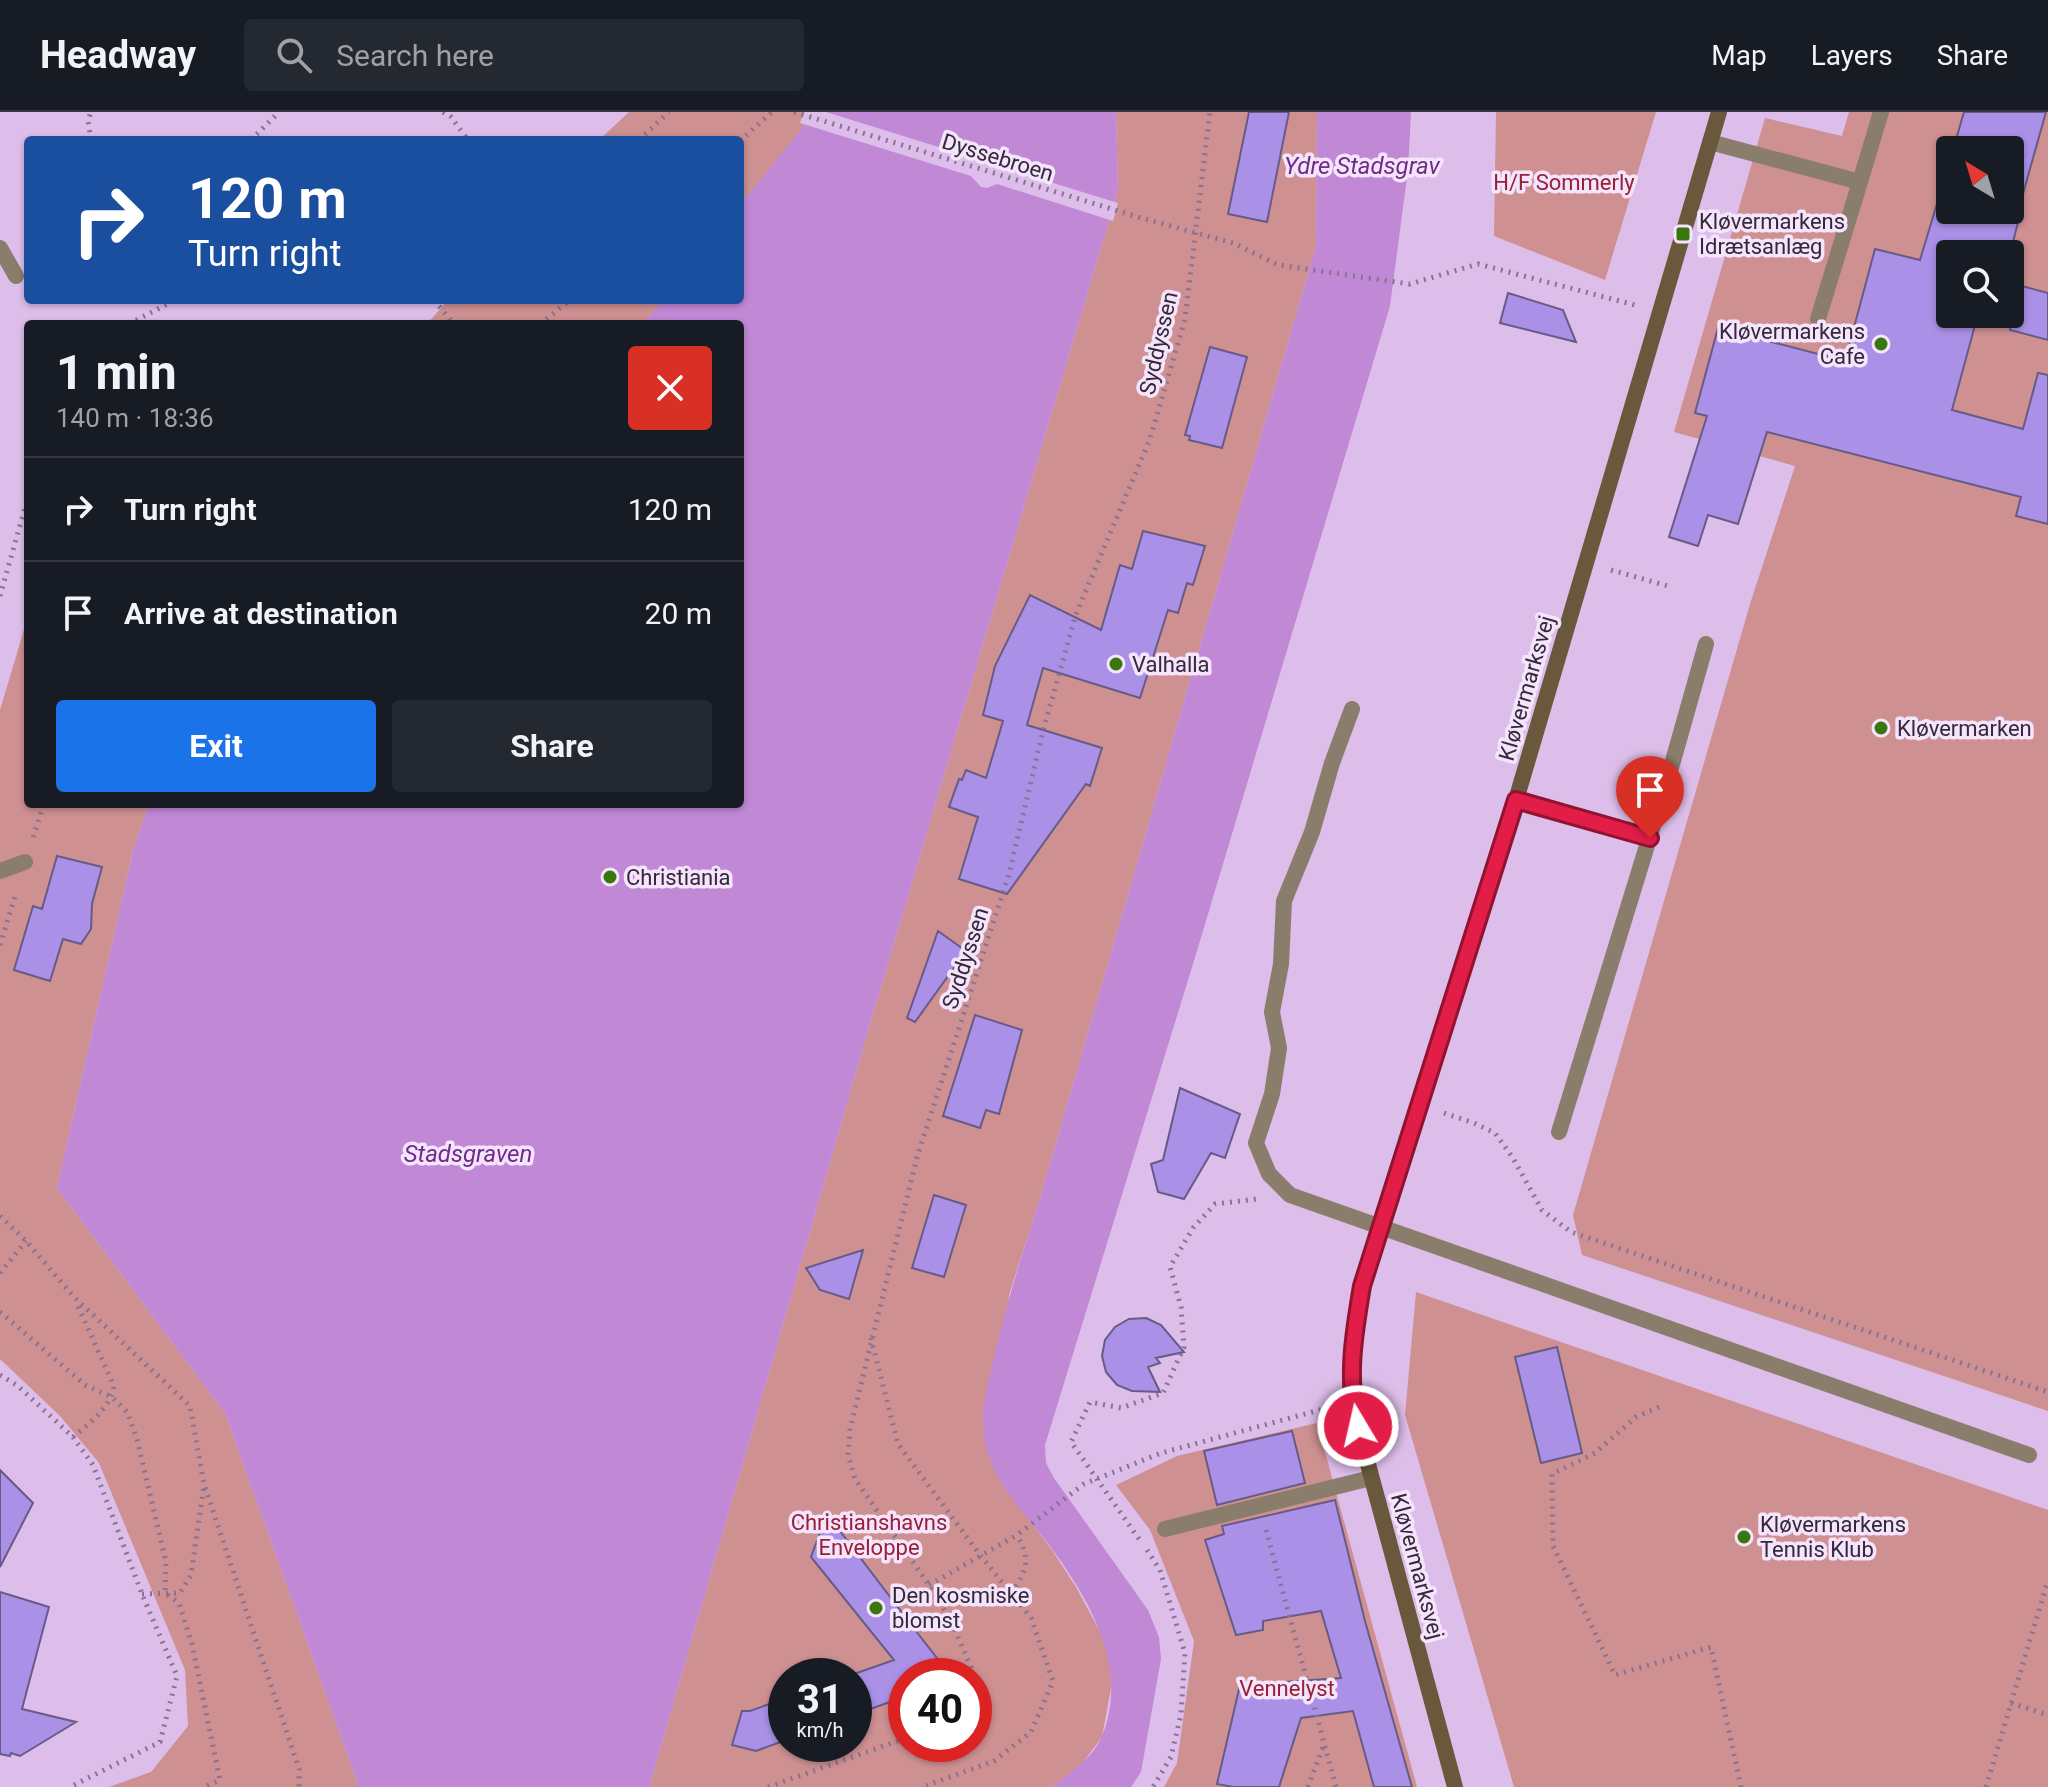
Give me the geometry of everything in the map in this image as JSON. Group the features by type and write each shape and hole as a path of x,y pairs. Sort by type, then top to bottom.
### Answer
{"street":[{"name":"Kløvermarksvej","path":"1455,1787 1351,1401 1353,1339 1362,1286 1379,1227 1421,1105 1516,800 1719,112"},
{"path":"1818,319 1881,112"},
{"path":"1710,142 1860,182"},
{"path":"0,248 16,276"},
{"path":"1559,1132 1706,644"},
{"path":"1352,709 1312,832 1284,901 1281,964 1272,1012 1279,1048 1272,1094 1256,1143 1269,1174 1290,1195 2029,1455"},
{"path":"1516,800 1650,838"},
{"path":"0,871 25,862"},
{"path":"1165,1529 1371,1478"}],"path":[{"path":"90,136 88,121 91,112"},
{"path":"255,136 279,112"},
{"path":"443,112 451,117 465,136"},
{"path":"643,136 669,112"},
{"path":"744,137 772,112"},
{"name":"Dyssebroen","path":"794,112 1233,243 1278,265 1410,284 1478,264 1659,312"},
{"name":"Syddyssen","path":"968,1658 929,1585 855,1479 848,1455 850,1429 870,1337 917,1157 1009,874 1043,731 1076,614 1150,439 1185,319 1210,112"},
{"path":"137,320 167,304"},
{"path":"437,304 451,320"},
{"path":"545,320 565,304"},
{"path":"0,596 24,511"},
{"path":"1586,563 1668,586"},
{"path":"1421,1105 1495,1133 1542,1210 1571,1232 2048,1392"},
{"path":"1153,1787 1171,1757 1181,1714 1185,1653 1160,1570 1071,1442 1090,1402 1121,1408 1163,1393 1184,1347 1181,1307 1170,1267 1193,1228 1215,1204 1290,1195"},
{"path":"0,1216 74,1297 190,1406 204,1484 299,1769 299,1787"},
{"path":"0,1273 26,1241"},
{"path":"73,1437 90,1424 112,1397 114,1386 74,1297"},
{"path":"0,1312 85,1385 112,1397 127,1412 137,1439 166,1562 165,1593"},
{"path":"870,1337 898,1444 1031,1618 1053,1681 1031,1732 994,1761 922,1787"},
{"path":"0,1375 18,1386 73,1437 93,1465 177,1676 160,1742 70,1787"},
{"path":"929,1585 1017,1535 1084,1484 1161,1453 1351,1401"},
{"path":"1659,1407 1636,1417 1595,1453 1552,1474 1553,1546 1615,1675 1711,1647 1741,1787"},
{"path":"142,1594 180,1593 191,1575 204,1484"},
{"path":"1259,1506 1336,1787"},
{"path":"1011,1593 1024,1576 1027,1552 1017,1535"},
{"path":"1986,1787 2048,1580"},
{"path":"165,1593 179,1603 195,1659 220,1780 205,1787"},
{"path":"2011,1703 2048,1715"},
{"path":"768,1787 888,1744"},
{"path":"1308,1787 1324,1744"}],"green space":[{"path":"629,112 808,112 804,127 744,200 744,136 603,136"},
{"name":"Christianshavns Enveloppe","path":"1116,112 1317,112 1316,246 1041,1195 1009,1295 1002,1484 1052,1550 1104,1639 1110,1658 1112,1683 1102,1737 1081,1765 1052,1787 649,1787 872,1017 1118,190"},
{"name":"H/F Sommerly","path":"1496,112 1656,112 1605,280 1494,236"},
{"name":"Kløvermarken","path":"1849,112 2048,112 2048,1411 1582,1255 1573,1215 1750,604 1795,466 1674,432 1765,118 1842,136"},
{"path":"444,304 660,304 646,320 430,320"},
{"path":"24,629 24,808 148,808 133,851 57,1188 225,1413 357,1781 356,1787 109,1787 151,1772 188,1726 185,1670 99,1463 60,1416 0,1359 0,710"},
{"name":"Kløvermarkens Tennis Klub","path":"1416,1292 2048,1510 2048,1787 1514,1787 1405,1415"},
{"name":"Vennelyst","path":"1317,1423 1417,1787 1164,1787 1177,1763 1194,1641 1150,1530 1116,1485 1177,1456"}],"water":[{"name":"Stadsgraven","path":"808,112 1116,112 1118,190 872,1017 649,1787 356,1787 357,1781 225,1413 57,1188 133,851 148,808 744,808 744,320 646,320 660,304 744,304 744,200 803,127"},
{"name":"Ydre Stadsgrav","path":"1317,112 1411,112 1408,170 1390,306 1045,1445 1046,1463 1054,1478 1148,1610 1159,1637 1161,1659 1141,1772 1131,1787 1052,1787 1087,1758 1102,1736 1111,1685 1108,1660 1091,1611 1078,1588 1009,1495 993,1467 984,1437 986,1394 1011,1293 1316,246"}],"pier":[{"path":"804,112 826,112 945,149 951,145 961,145 972,158 1118,203 1113,221 997,184 981,187 971,176 800,123"}],"building":[{"path":"1249,112 1289,112 1267,222 1228,214"},
{"path":"1964,112 2046,112 2024,190 2024,136 1957,136"},
{"path":"1936,207 1936,224 2018,224 2014,240 1936,240 1936,328 1974,328 1952,410 2023,429 2038,373 2048,375 2048,524 2016,516 2021,497 1767,432 1738,524 1708,515 1698,546 1669,537 1707,416 1695,413 1718,328 1845,361 1875,249 1920,260"},
{"path":"2024,287 2048,293 2048,340 2010,330 2024,328"},
{"path":"1508,293 1563,310 1576,342 1500,323"},
{"path":"1210,347 1247,357 1222,448 1189,440 1190,436 1185,435"},
{"path":"1143,531 1205,546 1193,585 1187,583 1178,613 1168,610 1140,698 1043,668 1027,725 1102,748 1090,786 1086,784 1007,894 959,879 978,817 949,807 959,779 962,780 966,770 986,778 1003,721 983,715 995,666 1030,595 1101,630 1120,565 1132,569"},
{"path":"57,856 102,867 92,904 91,929 81,944 63,939 50,981 14,970 33,906 42,909"},
{"path":"938,931 966,951 915,1022 907,1018"},
{"path":"975,1015 1022,1030 999,1114 986,1110 980,1128 943,1116"},
{"path":"1180,1088 1240,1114 1225,1158 1211,1153 1184,1199 1158,1192 1151,1164 1163,1160"},
{"path":"934,1195 966,1205 944,1277 912,1268"},
{"path":"863,1250 849,1299 820,1290 806,1268"},
{"path":"1146,1318 1161,1325 1184,1352 1156,1358 1160,1363 1148,1367 1160,1392 1132,1391 1117,1385 1106,1372 1102,1356 1105,1340 1115,1327 1129,1319"},
{"path":"1557,1347 1582,1453 1541,1463 1515,1357"},
{"path":"1292,1431 1305,1483 1217,1505 1204,1451"},
{"path":"0,1470 33,1503 0,1567"},
{"path":"1335,1500 1412,1787 1374,1787 1353,1711 1301,1718 1279,1787 1217,1784 1240,1685 1341,1678 1321,1611 1263,1621 1263,1630 1236,1635 1205,1540 1224,1534 1222,1526"},
{"name":"Den kosmiske blomst","path":"827,1514 937,1658 892,1658 811,1557"},
{"path":"0,1592 49,1607 22,1709 76,1722 20,1756 0,1754"},
{"name":"Den kosmiske blomst","path":"888,1662 888,1703 872,1708 872,1668"},
{"path":"768,1704 768,1747 756,1751 732,1745 742,1711"}],"place":[{"name":"Kløvermarkens Idrætsanlæg","path":"1683,234"},
{"name":"Kløvermarkens Cafe","path":"1881,344"},
{"name":"Valhalla","path":"1116,664"},
{"name":"Kløvermarken","path":"1881,728"},
{"name":"Christiania","path":"610,877"},
{"name":"Kløvermarkens Tennis Klub","path":"1744,1537"},
{"name":"Den kosmiske blomst","path":"876,1608"}],"route":[{"path":"1358,1426 1351,1401 1353,1339 1362,1286 1516,800 1650,838"}]}
